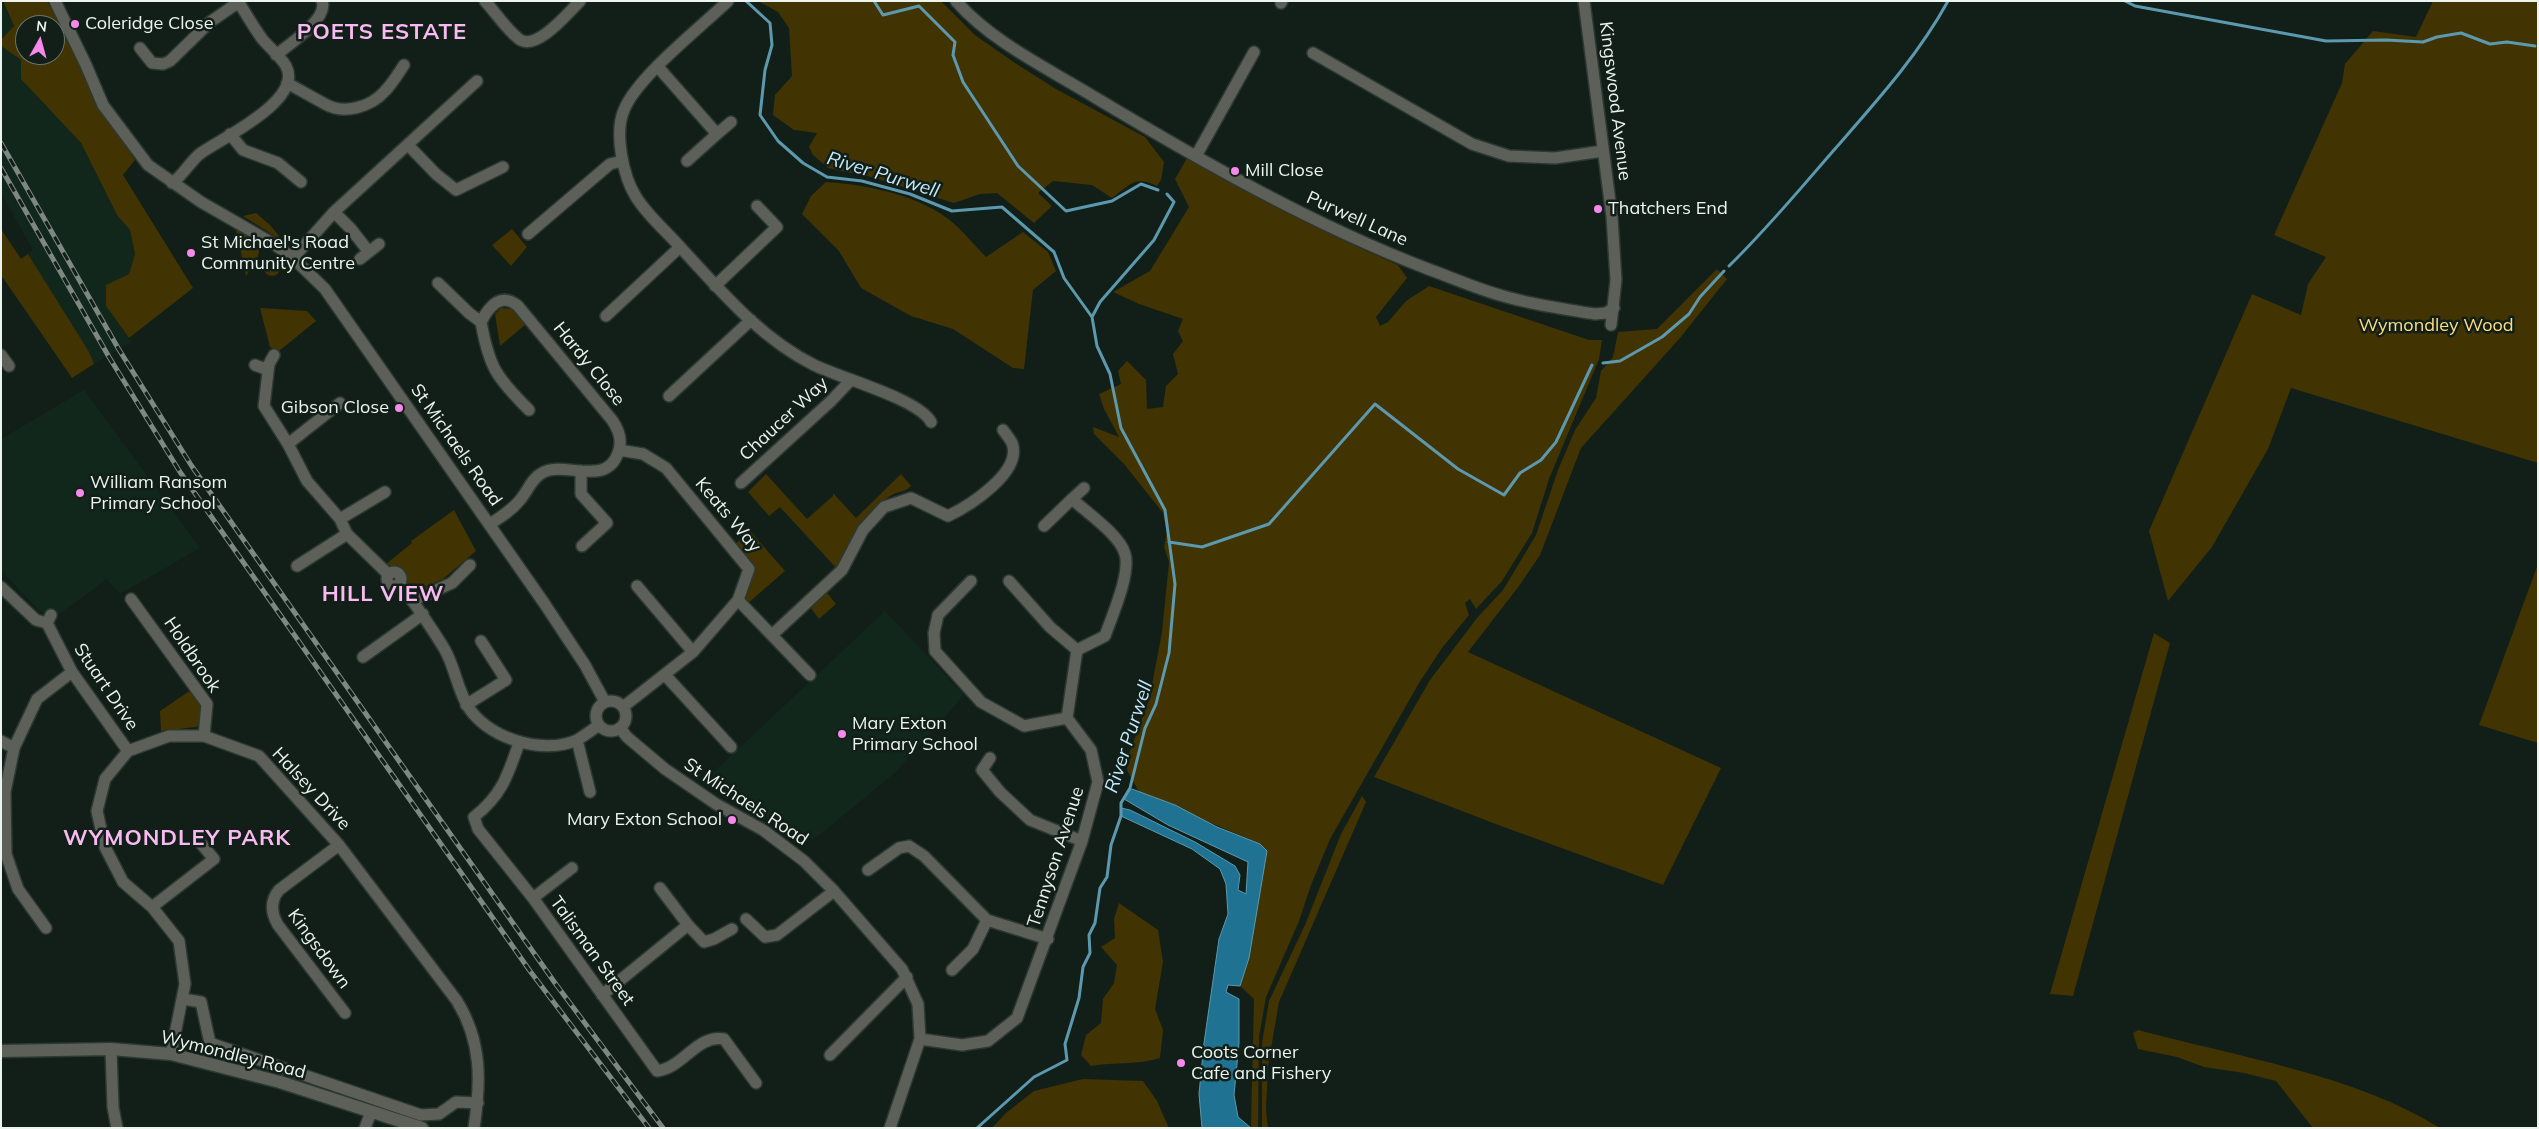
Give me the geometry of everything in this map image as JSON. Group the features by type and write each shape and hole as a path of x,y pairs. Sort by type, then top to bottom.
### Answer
{"street":[{"path":"55,1 103,105 148,165 172,183 182,176 199,154 273,105 283,93 287,83 286,66 256,31 239,2 220,14 170,61 163,64 152,63 140,48"},
{"path":"276,55 315,23 323,10 322,1"},
{"path":"485,1 520,40 528,42 538,40 580,1"},
{"name":"Chaucer Way","path":"728,1 658,67 634,92 624,109 619,126 622,161 635,196 650,216 715,286 750,320 798,356 850,381 906,402 931,422"},
{"name":"Purwell Lane","path":"956,1 975,20 995,35 1196,156 1285,206 1389,254 1482,290 1505,297 1595,314 1606,313 1614,308"},
{"name":"Kingswood Avenue","path":"1584,1 1615,263 1612,325"},
{"path":"1196,156 1254,52"},
{"path":"1313,53 1472,144 1509,156 1554,158 1603,151"},
{"path":"287,83 326,105 344,110 375,101 386,91 404,65"},
{"path":"658,67 717,134"},
{"path":"293,258 334,212 478,81"},
{"path":"687,160 732,122"},
{"path":"230,134 243,150 278,163 301,182"},
{"path":"408,145 436,174 456,190"},
{"path":"528,234 610,164 622,161"},
{"path":"449,200 456,190 503,167"},
{"name":"St Michaels Road","path":"172,183 252,230 293,258 325,289 567,637 605,702"},
{"path":"715,286 777,227 757,206"},
{"path":"334,212 351,228 364,256 379,244"},
{"path":"606,316 680,247"},
{"path":"438,283 468,313 481,322 491,364 514,396 529,410"},
{"name":"Hardy Close","path":"481,322 487,310 498,300 508,300 518,306 616,426 620,439 620,450"},
{"path":"669,396 750,320"},
{"path":"274,355 268,370 264,406 288,444 307,481 340,519 347,534 388,574 386,577 389,585 397,586 400,583 423,614 446,652 466,705 499,735 519,743 541,745 577,740 599,725"},
{"path":"1,356 9,366"},
{"path":"256,365 268,370"},
{"name":"Chaucer Way","path":"740,482 831,401 850,381"},
{"path":"288,444 340,403"},
{"path":"772,635 842,570 863,530 884,507 911,498 948,516 968,506 988,489 1010,466 1013,454 1012,444 1003,430"},
{"path":"490,524 514,506 541,473 555,470 600,470 613,461 620,450"},
{"name":"Keats Way","path":"620,450 643,454 666,468 749,569 738,600 694,652 666,676 623,707"},
{"path":"581,471 581,494 607,523 582,546"},
{"path":"1044,526 1084,488"},
{"path":"340,519 385,492"},
{"path":"1072,499 1116,539 1125,554 1126,572 1105,636 1077,650"},
{"path":"297,566 347,534"},
{"path":"412,601 452,583 470,565"},
{"path":"971,581 938,615 934,633 936,650 981,702 1024,726 1067,718 1077,650"},
{"path":"1009,581 1050,627 1077,650"},
{"path":"637,586 694,652"},
{"name":"Stuart Drive","path":"1,588 36,620 49,619 72,672 128,751"},
{"name":"Holdbrook","path":"131,599 207,704 204,736"},
{"path":"738,600 810,675"},
{"path":"363,657 423,614"},
{"path":"466,705 506,680 481,641"},
{"path":"46,928 18,889 6,854 3,837 5,792 14,748 37,699 72,672"},
{"path":"666,676 731,747"},
{"path":"612,700 623,707 626,716 620,728 606,730 599,725 596,712 605,702 612,700"},
{"name":"Tennyson Avenue","path":"920,1039 962,1045 988,1042 1017,1018 1048,939 1082,841 1098,782 1091,750 1067,718"},
{"name":"St Michaels Road","path":"620,728 627,737 665,770 716,804 763,830 794,853 834,891 907,977 918,1004 920,1039 890,1128"},
{"name":"Halsey Drive","path":"128,751 169,736 204,736 259,756 339,845 465,1014 475,1039 478,1056 480,1083 474,1128"},
{"path":"577,740 590,792"},
{"path":"1,741 14,748"},
{"name":"Talisman Street","path":"519,743 506,781 489,805 474,817 478,829 533,898 657,1071 667,1070 706,1040 716,1037 724,1039 756,1083"},
{"path":"128,751 105,779 98,811 105,847 123,882 152,907 179,941 185,984 171,1054"},
{"path":"990,758 982,770 1000,792 1030,820 1082,841"},
{"path":"152,907 214,859 198,840"},
{"name":"Kingsdown","path":"339,845 279,890 274,897 272,910 278,925 345,1014"},
{"path":"868,870 899,848 909,846 924,856 988,920 1048,939"},
{"path":"533,898 572,868"},
{"path":"660,888 688,925 704,942 714,940 732,929"},
{"path":"746,919 766,937 777,935 834,891"},
{"path":"952,970 973,949 988,920"},
{"path":"602,995 688,925"},
{"path":"830,1055 907,977"},
{"name":"Wymondley Road","path":"183,999 200,1002 210,1043 421,1114 439,1114 456,1102 478,1103"},
{"path":"111,1050 113,1107 117,1128"},
{"name":"Wymondley Road","path":"1,1052 111,1050 171,1054 280,1082 422,1128"},
{"path":"365,1128 370,1112"}],"shaded area":[{"path":"1,1 14,26 1,40"},
{"path":"1,46 15,56 15,65 21,65 21,79 81,143 117,215 130,230 135,254 129,274 106,285 106,306 131,342 94,364 28,254 33,250 1,193"},
{"name":"William Ransom Primary School","path":"84,390 200,548 120,594 107,579 55,617 38,610 1,570 1,439"},
{"name":"Mary Exton Primary School","path":"885,611 964,695 896,772 813,840 702,783"}],"green space":[{"path":"3,1 47,1 55,15 15,15 15,56 1,46 1,40 14,26"},
{"path":"758,1 941,1 975,35 1015,63 1056,89 1145,137 1164,162 1161,180 1157,186 1143,181 1133,183 1112,198 1092,185 1053,181 1038,193 1052,206 1034,223 997,193 980,194 954,203 871,177 828,168 813,155 809,147 817,133 794,130 773,115 775,95 792,76 789,28 778,12"},
{"name":"Wymondley Wood","path":"2433,1 2538,1 2538,463 2291,388 2268,449 2212,547 2168,601 2149,531 2252,294 2301,315 2308,284 2326,257 2274,235 2342,83 2345,64 2373,31 2416,37"},
{"path":"65,33 89,76 100,107 135,160 123,175 193,288 129,338 106,306 106,285 129,274 135,254 130,230 117,215 81,143 21,79 21,65 65,65"},
{"path":"1187,158 1238,188 1291,215 1398,265 1407,278 1376,317 1380,326 1388,322 1406,301 1429,286 1589,340 1602,340 1599,359 1549,479 1532,533 1502,581 1476,609 1470,599 1465,603 1469,615 1442,648 1419,683 1330,839 1311,885 1299,921 1266,997 1259,1037 1258,1128 1251,1128 1254,999 1240,986 1249,958 1260,844 1139,792 1127,770 1129,754 1149,700 1162,632 1169,562 1164,547 1167,533 1163,513 1124,464 1094,434 1093,427 1119,437 1104,409 1099,394 1121,384 1118,371 1127,361 1146,380 1147,409 1163,407 1166,386 1178,374 1173,354 1183,341 1178,331 1183,319 1139,304 1113,292 1150,271 1189,207 1175,179"},
{"path":"826,182 886,191 929,207 953,223 986,257 1023,232 1048,252 1056,271 1033,290 1024,369 1013,368 953,329 911,316 861,288 839,251 802,214 811,196"},
{"path":"256,213 270,225 284,242 243,216"},
{"path":"1,229 21,259 28,254 89,352 94,364 72,378 1,275"},
{"path":"236,229 253,239 259,249 259,254 246,276"},
{"path":"512,229 527,247 511,266 492,245"},
{"path":"268,258 276,258 281,263 279,274 268,276 263,271 263,263"},
{"path":"1717,269 1727,279 1680,338 1581,448 1540,555 1519,586 1468,652 1721,768 1663,885 1374,777 1430,680 1477,618 1503,590 1536,535 1558,470 1575,430 1596,398 1601,371 1613,357 1618,332 1657,329"},
{"path":"260,308 307,311 316,321 279,351 270,347"},
{"path":"501,308 512,309 525,325 500,346 495,314"},
{"path":"766,474 807,519 833,496 833,493 856,518 901,474 911,486 890,496 866,520 838,570 780,507 769,516 748,492"},
{"path":"454,510 476,551 443,579 413,592 402,570 386,564 412,543 411,541"},
{"path":"751,532 785,571 747,604 743,600 754,569 735,544"},
{"path":"2538,564 2538,743 2479,725"},
{"path":"827,593 836,604 819,619 810,607"},
{"path":"2154,633 2170,643 2073,996 2050,994"},
{"path":"191,690 203,704 201,724 196,727 161,731 160,711"},
{"path":"1362,796 1366,802 1279,1002 1268,1066 1266,1110 1268,1128 1262,1128 1262,1043 1269,1001 1305,925 1341,834"},
{"path":"1119,903 1158,930 1163,962 1155,1009 1163,1030 1160,1058 1143,1062 1091,1066 1081,1055 1086,1035 1101,1023 1103,999 1114,983 1117,965 1101,947 1115,938 1114,919"},
{"path":"2138,1030 2254,1058 2333,1081 2371,1094 2407,1110 2440,1128 2313,1128 2276,1081 2244,1073 2204,1067 2177,1057 2138,1049 2133,1033"},
{"path":"1083,1079 1143,1081 1157,1101 1169,1128 992,1128 1006,1113 1034,1091"}],"water":[{"path":"1132,789 1175,805 1217,827 1260,844 1267,851 1249,958 1240,986 1228,985 1226,992 1239,999 1239,1043 1234,1095 1238,1117 1251,1128 1202,1128 1199,1094 1204,1043 1219,939 1228,914 1226,884 1220,869 1192,849 1121,816 1121,808 1130,810 1195,842 1235,866 1240,875 1238,890 1246,894 1248,862 1168,825 1124,799"}],"waterway":[{"name":"River Purwell","path":"746,1 770,23 772,45 765,70 760,115 778,141 803,163 827,177 862,181 910,194 952,211 1002,207 1054,252 1064,278 1092,317 1097,346 1110,374 1121,428 1165,510 1175,584 1169,653 1156,704 1145,728 1130,788 1121,803 1121,816 1111,845 1107,877 1100,888 1095,923 1089,935 1090,953 1083,967 1079,998 1065,1044 1067,1060 1034,1077 977,1128"},
{"name":"River Purwell","path":"874,1 883,15 919,6 955,42 953,55 963,82 1018,166 1066,211 1112,201 1141,184 1158,190"},
{"path":"1729,266 1783,209 1880,97 1910,60 1948,1"},
{"path":"2125,1 2135,6 2326,41 2386,40 2423,42 2437,37 2461,33 2490,44 2507,42 2535,46"},
{"name":"River Purwell","path":"1092,317 1100,302 1154,240 1174,202 1167,194"},
{"path":"1603,363 1620,361 1662,337 1689,314 1700,297 1724,271"},
{"path":"1169,542 1202,547 1269,524 1375,404 1458,469 1504,495 1520,473 1541,460 1556,442 1592,365"}],"railway":[{"path":"1,143 118,348 191,465 555,983 663,1128"},
{"path":"1,168 109,357 180,472 530,971 649,1128"}],"place":[{"name":"Coleridge Close","path":"75,24"},
{"name":"Mill Close","path":"1235,171"},
{"name":"Thatchers End","path":"1598,209"},
{"name":"St Michael's Road Community Centre","path":"191,253"},
{"name":"Gibson Close","path":"399,408"},
{"name":"William Ransom Primary School","path":"80,493"},
{"name":"Mary Exton Primary School","path":"842,734"},
{"name":"Mary Exton School","path":"732,820"},
{"name":"Coots Corner Cafe and Fishery","path":"1181,1063"}],"district":[{"name":"POETS ESTATE","path":"382,32"},
{"name":"HILL VIEW","path":"383,594"},
{"name":"WYMONDLEY PARK","path":"177,838"}]}
